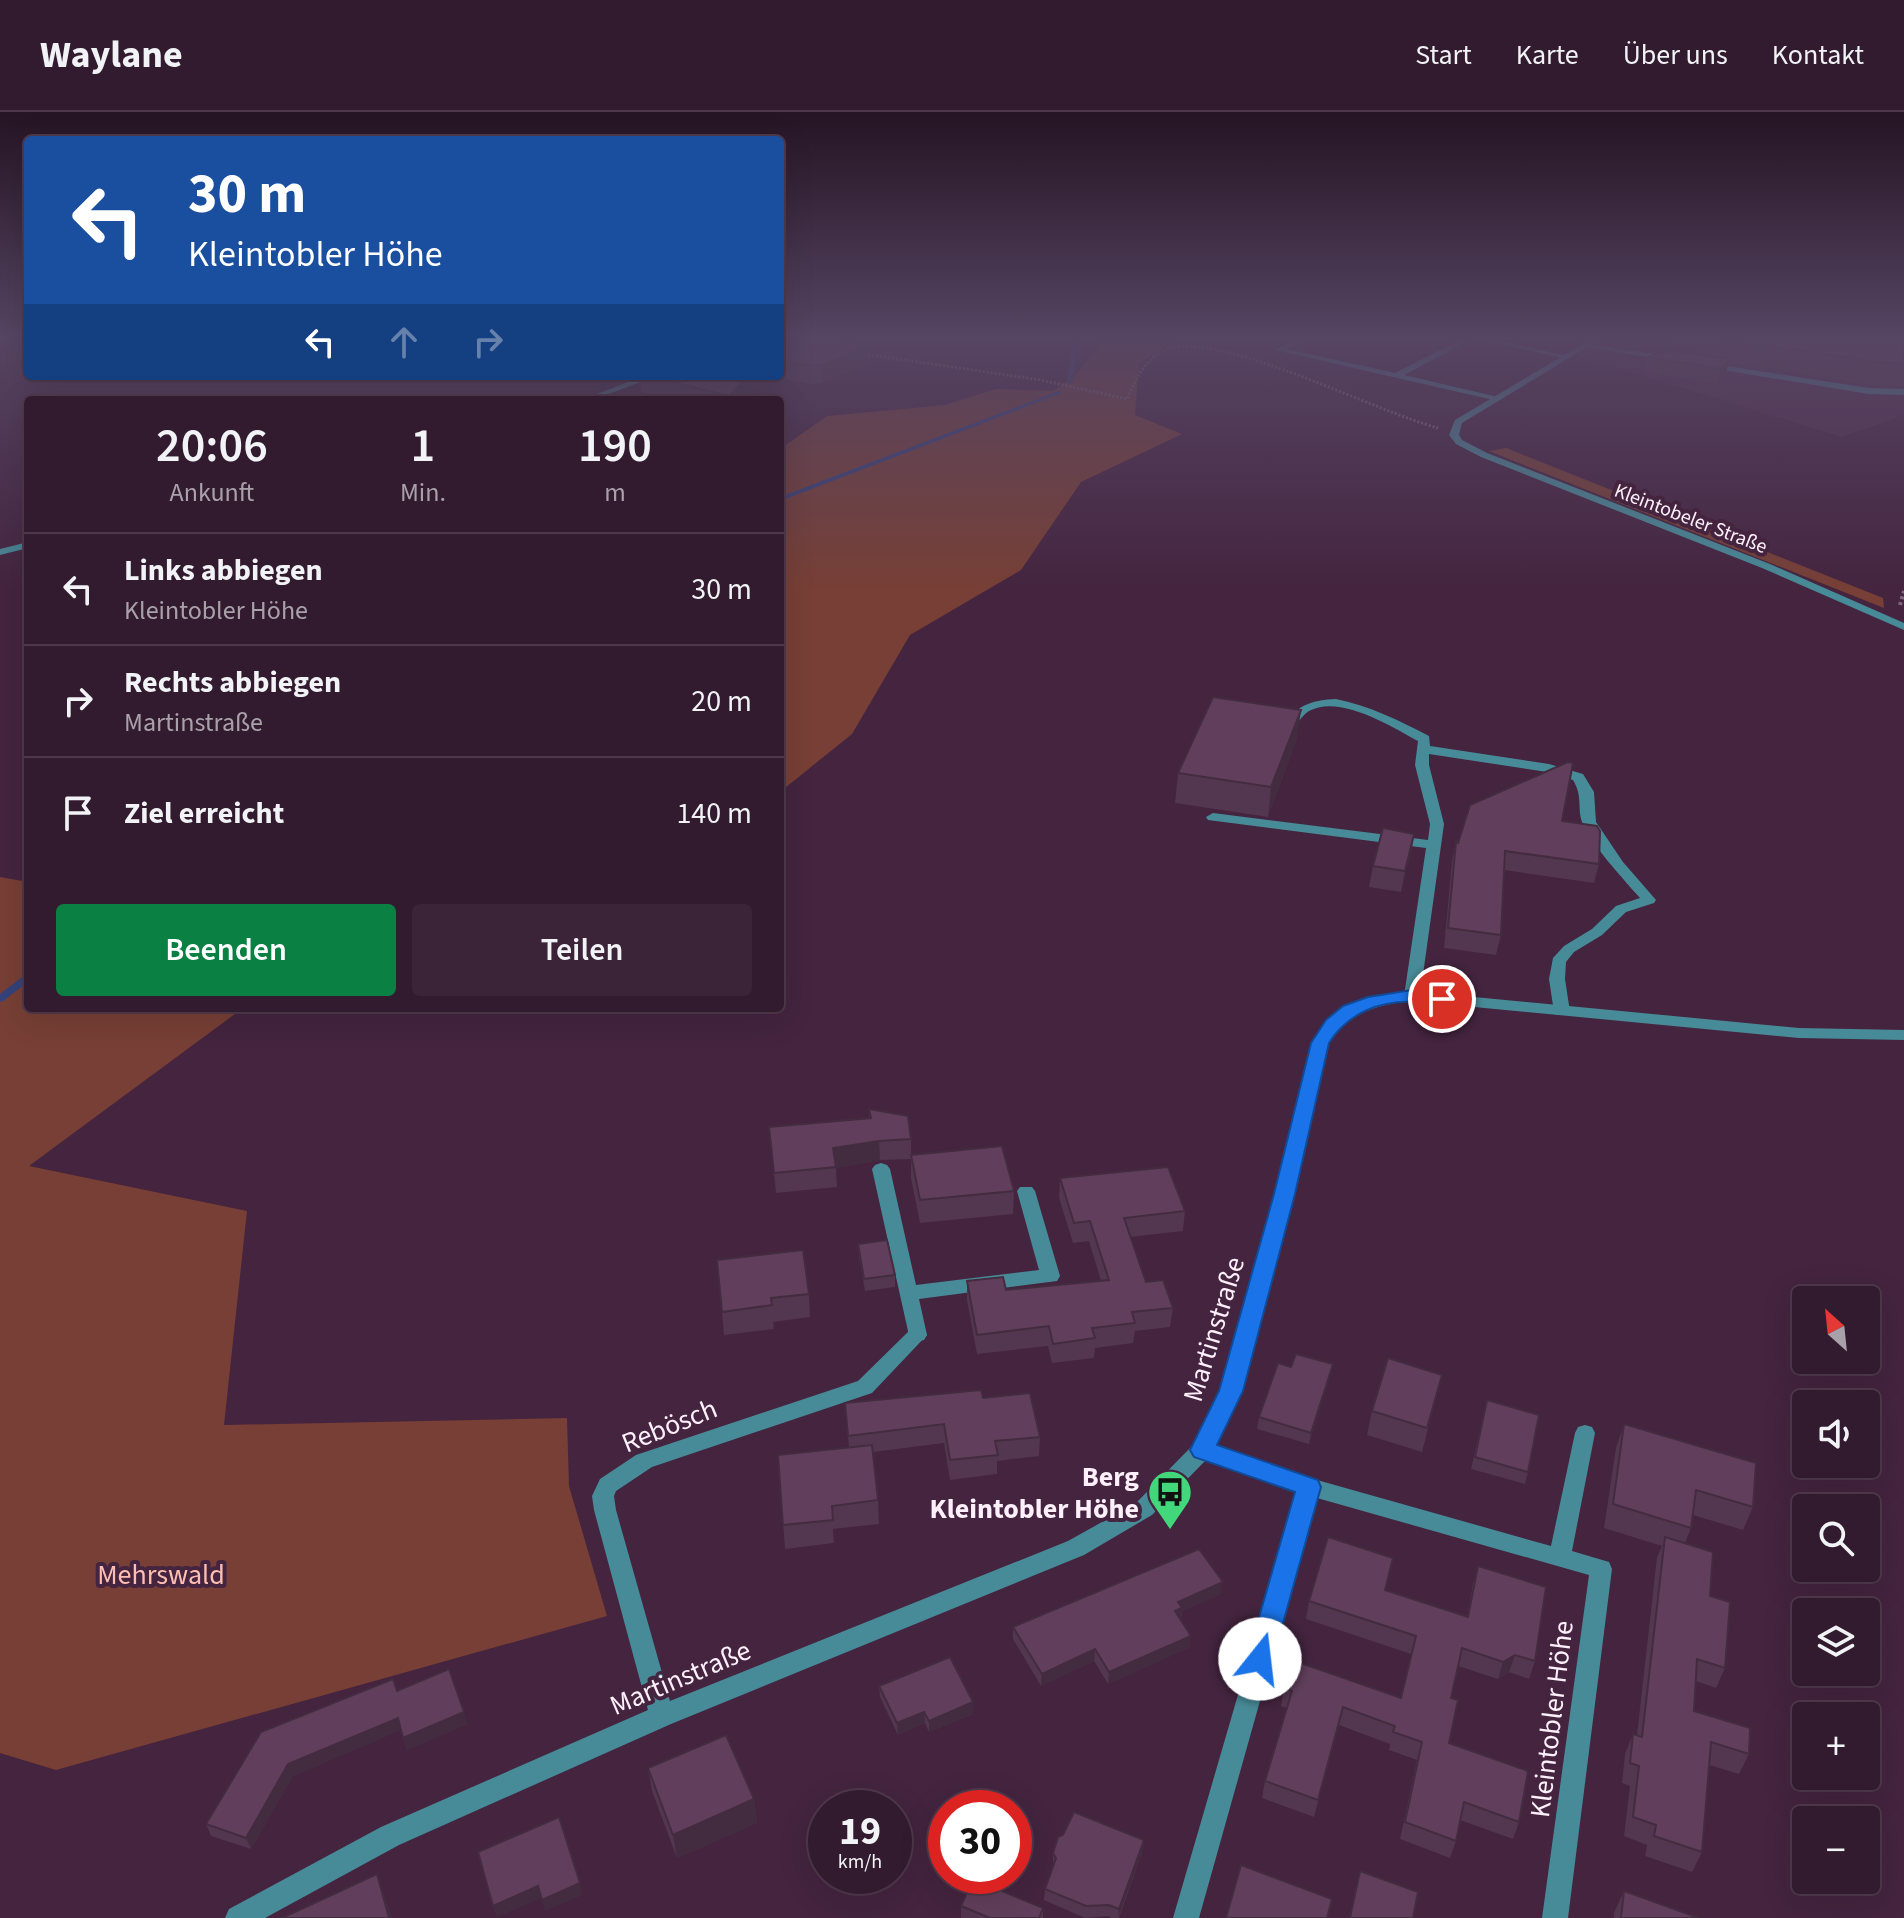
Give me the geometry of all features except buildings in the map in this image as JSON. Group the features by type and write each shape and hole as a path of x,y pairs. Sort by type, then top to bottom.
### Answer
{"street":[{"path":"1454,431 1458,422"},
{"name":"Kleintobeler Straße","path":"1454,431 1459,442 1484,455 1766,566 1904,627"},
{"path":"0,552 24,546"},
{"path":"1291,722 1300,708 1315,702 1346,705 1396,724 1424,739 1422,765 1437,824 1412,996"},
{"path":"1423,749 1549,768 1578,777 1587,792 1589,822 1618,865 1649,900 1621,909 1597,932 1569,949 1558,961 1557,979 1562,1012"},
{"path":"1213,817 1435,845"},
{"name":"Martinstraße","path":"238,1918 390,1836 662,1716 1076,1548 1144,1509 1202,1450 1231,1391 1285,1194 1320,1043 1332,1024 1349,1010 1368,1002 1412,996 1799,1033 1904,1035"},
{"path":"881,1169 908,1293 1050,1276 1026,1191"},
{"name":"Rebösch","path":"662,1716 605,1510 603,1496 608,1485 644,1461 865,1387 917,1335 908,1293"},
{"path":"1560,1557 1585,1433"},
{"name":"Kleintobler Höhe","path":"1202,1450 1309,1487 1601,1569 1555,1918"},
{"path":"1186,1918 1309,1487"}],"path":[{"path":"1416,422 1454,431"}],"shaded area":[{"path":"1794,422 1883,422 1842,437"}],"green space":[{"path":"818,422 1153,422 1182,434 1081,482 1021,570 910,635 852,734 784,789 784,446"},
{"path":"1506,448 1883,598 1884,608 1489,451"},
{"name":"Mehrswald","path":"0,877 24,881 24,1012 238,1012 29,1166 247,1211 224,1425 567,1418 569,1486 607,1616 56,1770 0,1753"}],"waterway":[{"path":"784,497 981,422"},
{"path":"0,999 24,980"}],"place":[{"name":"Berg Kleintobler Höhe","path":"1170,1531"}],"route":[{"path":"1260,1659 1309,1487 1202,1450 1231,1391 1285,1194 1320,1043 1332,1024 1349,1010 1368,1002 1412,996 1442,999"}]}
